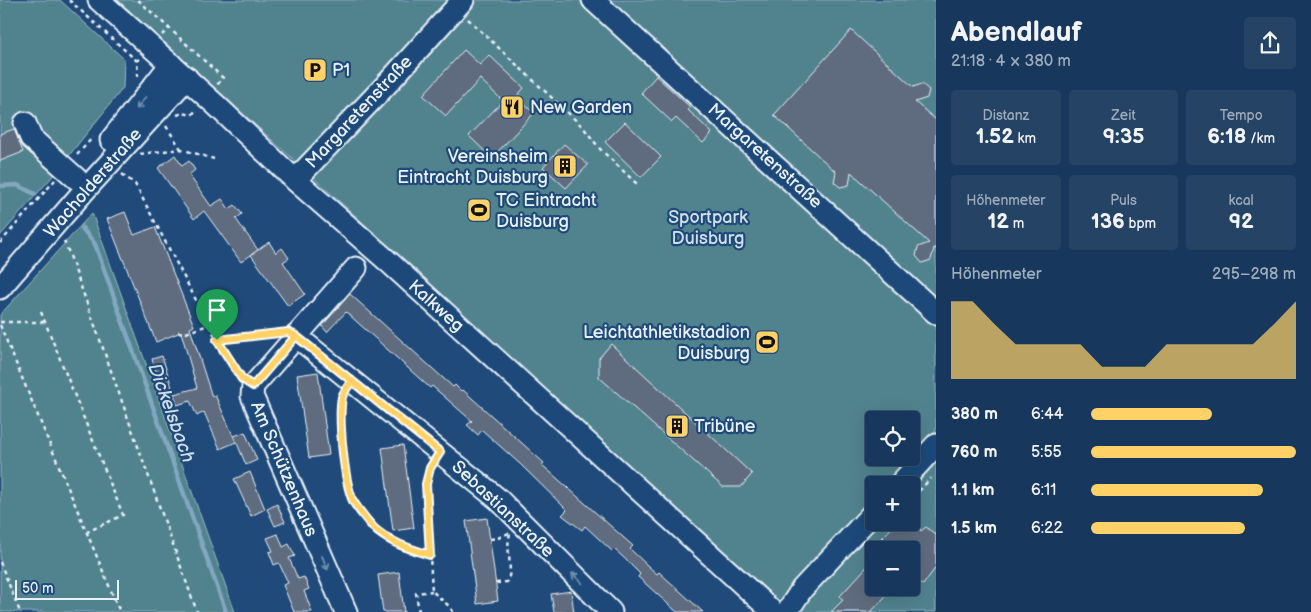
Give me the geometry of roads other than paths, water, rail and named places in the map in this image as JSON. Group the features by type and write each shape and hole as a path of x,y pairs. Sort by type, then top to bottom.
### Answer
{"street":[{"name":"Kalkweg","path":"100,0 295,180 390,263 773,612"},
{"name":"Margaretenstraße","path":"593,0 936,312"},
{"name":"Margaretenstraße","path":"295,180 386,85 459,4"},
{"name":"Wacholderstraße","path":"0,266 129,119 179,71"},
{"name":"Wacholderstraße","path":"0,288 91,184 179,71"},
{"path":"26,123 31,138 77,179"},
{"name":"Am Schützenhaus","path":"346,612 252,396 253,386 356,268"},
{"name":"Sebastianstraße","path":"296,336 498,499 611,612"},
{"path":"908,476 936,445"},
{"path":"787,612 802,589 865,522"}],"waterway":[{"name":"Dickelsbach","path":"0,186 17,185 35,194"},
{"name":"Dickelsbach","path":"82,228 95,244 226,612"}],"place":[{"name":"P1","path":"315,70"},
{"name":"New Garden","path":"512,107"},
{"name":"Vereinsheim Eintracht Duisburg","path":"565,166"},
{"name":"TC Eintracht Duisburg","path":"479,210"},
{"name":"Leichtathletikstadion Duisburg","path":"767,342"},
{"name":"Tribüne","path":"677,426"}],"park label":[{"name":"Sportpark Duisburg","path":"708,227"}]}
